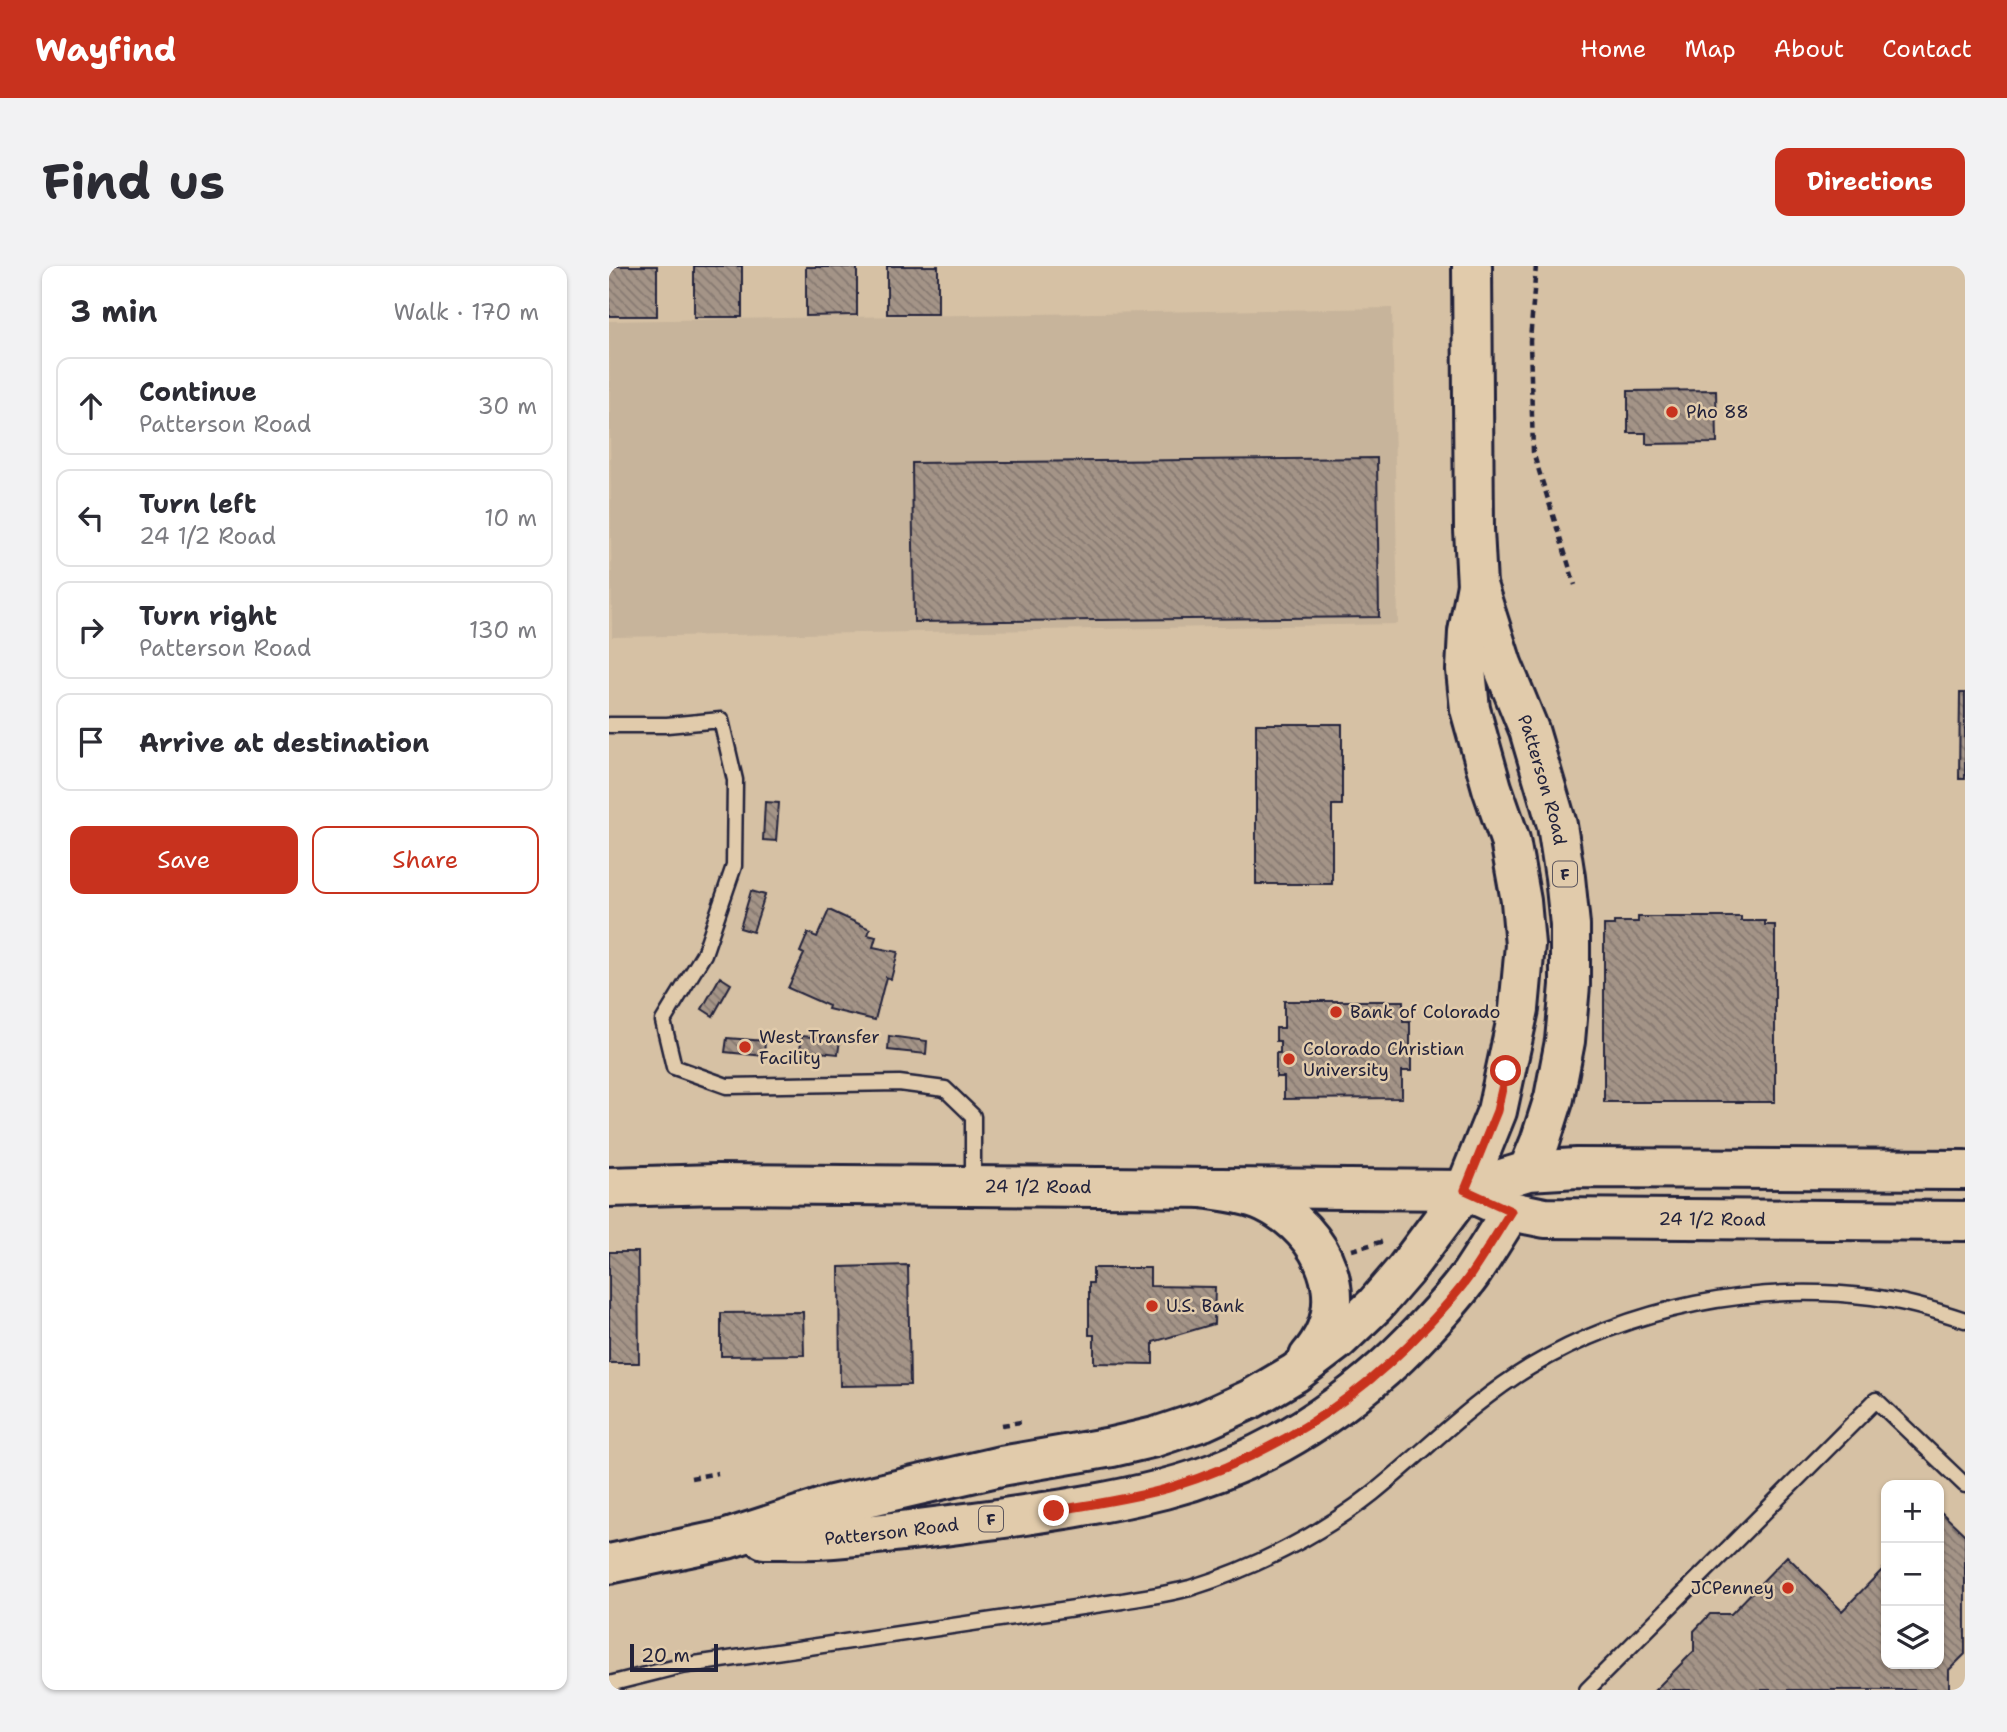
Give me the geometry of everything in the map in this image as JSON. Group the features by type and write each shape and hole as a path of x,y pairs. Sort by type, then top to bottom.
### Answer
{"main road":[{"name":"Patterson Road","path":"727,1539 832,1538 1054,1511 1166,1489 1211,1474 1273,1446 1321,1418 1387,1366 1443,1309 1471,1275 1511,1211 1540,1142 1554,1098 1565,1041 1570,985 1570,925 1556,825 1528,730 1502,664 1477,585 1473,530 1472,266"},
{"name":"Patterson Road","path":"609,1563 727,1539 832,1505 1002,1466 1156,1437 1203,1421 1251,1399 1295,1373 1337,1342 1375,1305 1406,1269 1465,1190 1497,1111 1519,1009 1525,945 1521,901 1510,840 1470,709 1466,670 1468,632 1477,585"},
{"name":"24 1/2 Road","path":"609,1187 717,1184 1465,1190 1528,1171 1577,1168 1965,1170"},
{"path":"1202,1188 1249,1196 1263,1202 1299,1225 1317,1247 1328,1269 1332,1292 1331,1312 1315,1350 1295,1373"},
{"name":"24 1/2 Road","path":"1465,1190 1511,1211 1545,1218 1965,1221"}],"lane":[{"path":"609,725 667,725 721,720 735,780 734,866 704,954 663,1021 674,1067 727,1086 899,1083 946,1089 972,1116 974,1185"},
{"path":"609,1684 681,1666 1122,1601 1188,1588 1239,1570 1332,1522 1371,1494 1455,1422 1529,1367 1607,1330 1653,1315 1750,1295 1799,1292 1875,1297 1965,1320"},
{"path":"1587,1690 1875,1400 1965,1485"}],"path":[{"path":"1536,266 1530,341 1533,452 1575,585"},
{"path":"1349,1251 1386,1241"},
{"path":"1002,1424 1021,1422"},
{"path":"691,1478 718,1473"}],"shaded area":[{"path":"1392,308 1398,624 612,637 609,321"}],"building":[{"path":"609,266 657,266 657,316 609,316"},
{"path":"694,266 742,266 742,317 694,317"},
{"path":"887,266 938,266 938,314 887,314"},
{"path":"806,267 857,267 857,315 806,316"},
{"name":"Pho 88","path":"1716,390 1717,443 1646,444 1646,433 1628,433 1628,391"},
{"path":"1377,458 1379,617 914,622 912,463"},
{"path":"1960,693 1965,693 1965,779 1959,779"},
{"path":"1256,724 1342,724 1342,805 1332,805 1332,884 1256,884"},
{"path":"765,802 779,803 776,841 763,840"},
{"path":"765,802 779,803 776,841 763,840"},
{"path":"751,891 765,895 753,932 740,928"},
{"path":"751,891 765,895 753,932 740,928"},
{"path":"829,910 870,929 868,935 876,937 873,947 898,952 891,979 886,977 875,1020 828,1009 829,1006 788,988 804,954 800,952 808,933 817,937"},
{"path":"1638,917 1741,917 1741,921 1765,921 1765,925 1775,925 1775,1102 1604,1102 1604,925 1614,925 1614,922 1638,922"},
{"path":"720,977 731,984 713,1016 702,1009"},
{"path":"720,977 731,984 713,1016 702,1009"},
{"path":"1284,1001 1403,1001 1403,1022 1410,1022 1410,1047 1407,1047 1407,1055 1411,1055 1411,1071 1402,1071 1402,1098 1284,1099 1284,1077 1276,1077 1276,1053 1280,1053 1280,1041 1276,1041 1276,1028 1284,1028"},
{"path":"802,1036 840,1040 838,1054 800,1050"},
{"path":"802,1036 840,1040 838,1054 800,1050"},
{"path":"889,1036 927,1041 926,1054 888,1050"},
{"path":"889,1036 927,1041 926,1054 888,1050"},
{"name":"West Transfer Facility","path":"727,1038 765,1041 764,1056 725,1052"},
{"name":"West Transfer Facility","path":"727,1038 765,1041 764,1056 725,1052"},
{"path":"609,1252 638,1252 639,1363 609,1363"},
{"path":"908,1265 910,1385 840,1386 839,1267"},
{"name":"U.S. Bank","path":"1093,1268 1150,1268 1150,1286 1215,1287 1214,1324 1153,1342 1153,1364 1094,1363 1094,1335 1089,1335 1089,1283 1093,1283"},
{"path":"803,1312 804,1355 721,1356 721,1313"},
{"name":"JCPenney","path":"1944,1515 1965,1535 1965,1654 1949,1670 1949,1690 1655,1690 1694,1651 1694,1631 1710,1614 1731,1614 1787,1556 1842,1611 1881,1571 1881,1669 1944,1669"}],"place":[{"name":"Pho 88","path":"1672,412"},
{"name":"Bank of Colorado","path":"1336,1012"},
{"name":"West Transfer Facility","path":"745,1047"},
{"name":"Colorado Christian University","path":"1289,1059"},
{"name":"U.S. Bank","path":"1152,1306"},
{"name":"JCPenney","path":"1788,1588"}],"route":[{"path":"1054,1511 1166,1489 1249,1458 1321,1418 1358,1391 1416,1338 1471,1275 1511,1211 1465,1190 1497,1111 1506,1071"}]}
